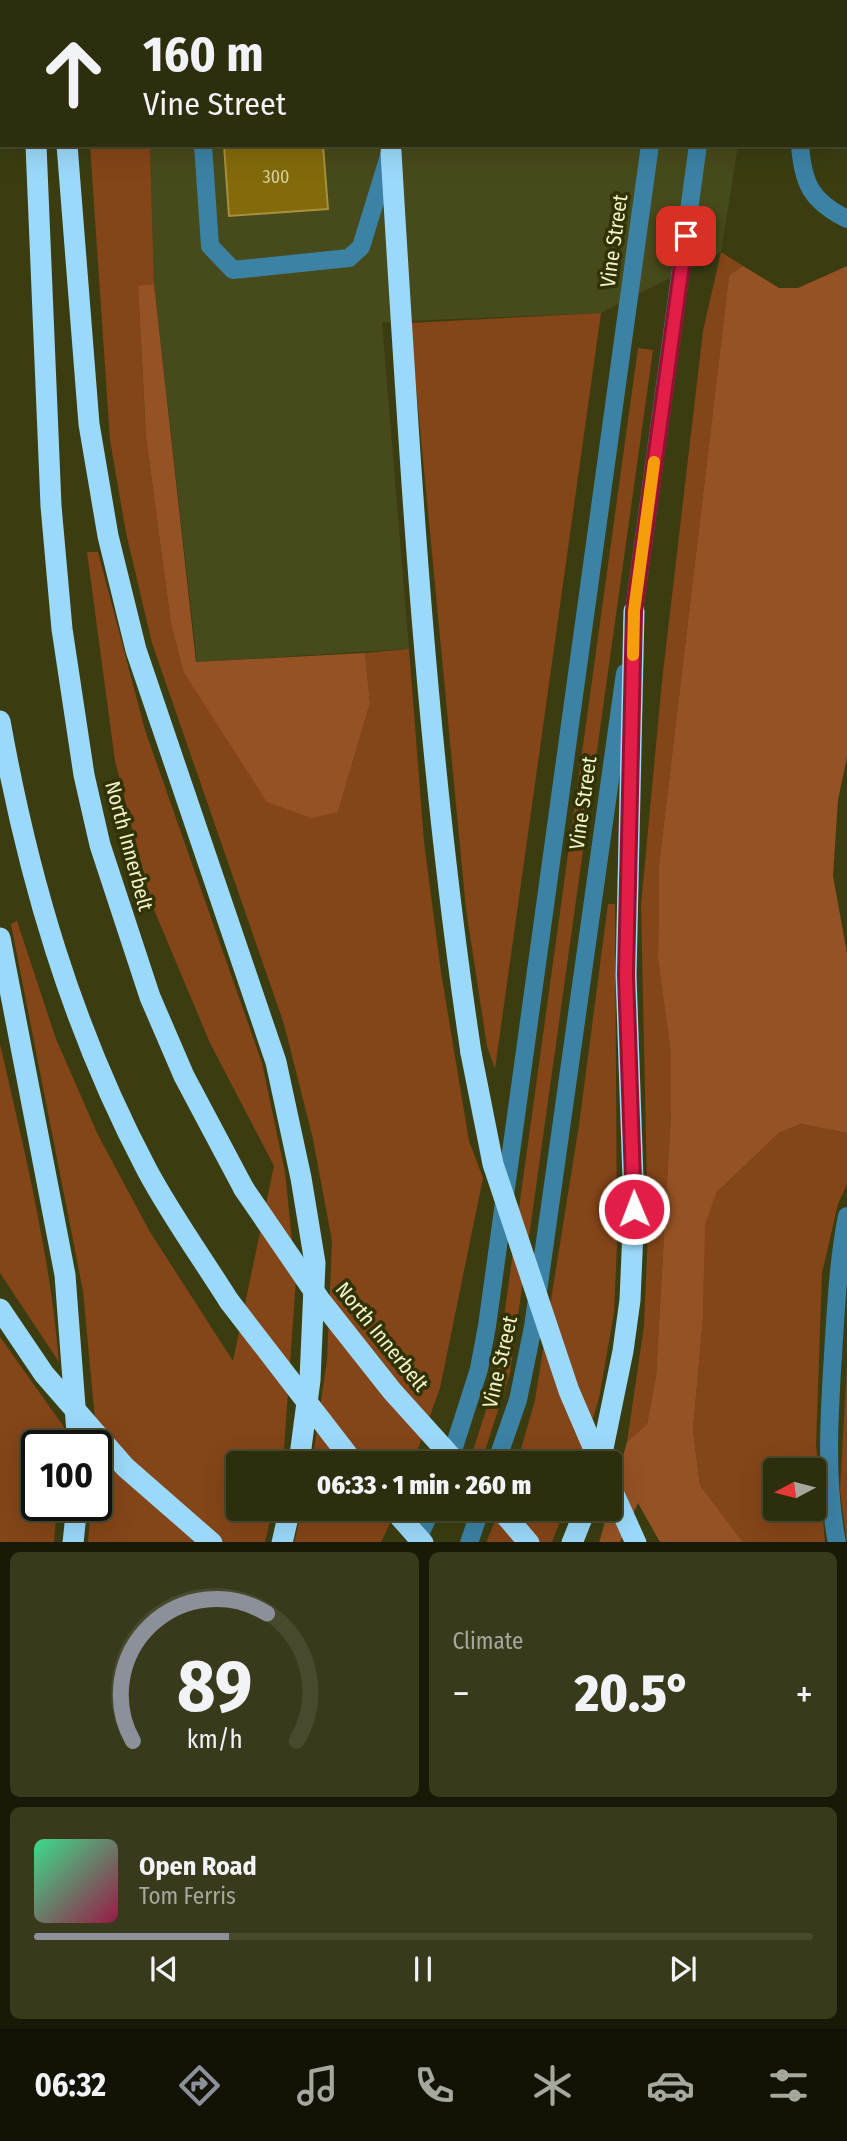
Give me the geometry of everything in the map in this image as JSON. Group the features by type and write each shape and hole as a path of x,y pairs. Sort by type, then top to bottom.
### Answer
{"highway":[{"name":"North Innerbelt","path":"36,147 51,506 62,629 84,775 100,845 150,997 184,1076 244,1189 320,1300 392,1391 446,1451"},
{"path":"67,147 89,424 107,536 136,650 276,1062 301,1178 314,1263 310,1380 301,1451"},
{"path":"390,149 413,506 431,732 452,924 471,1053 493,1164 569,1391 595,1451"},
{"path":"602,1451 625,1338 634,1209 626,975 634,611"},
{"path":"0,721 17,817 51,942 97,1063 148,1171 229,1301 345,1451"},
{"path":"0,938 65,1275 77,1430"},
{"path":"0,1308 44,1374 125,1467 212,1542"},
{"path":"622,1511 636,1542"},
{"path":"73,1542 75,1521"},
{"path":"282,1542 287,1521"},
{"path":"404,1521 423,1542"},
{"path":"510,1521 529,1542"},
{"path":"572,1542 581,1521"}],"street":[{"path":"203,147 210,246 233,270 349,258 360,247 390,149"},
{"name":"Vine Street","path":"453,1451 475,1382 487,1326 650,147"},
{"name":"Vine Street","path":"500,1451 518,1401 533,1327 698,147"},
{"path":"800,147 802,174 810,191 830,211 847,219"},
{"path":"837,1542 829,1475 829,1430 840,1253 847,1216"},
{"path":"416,1542 426,1521"},
{"path":"469,1542 476,1521"}],"shaded area":[{"path":"90,147 150,147 154,284 138,287 146,437 171,624 183,671 338,812 370,703 365,653 409,649 424,842 441,972 469,1141 483,1178 440,1388 417,1451 314,1451 327,1360 332,1241 313,1139 284,1024 152,643 126,533 110,440"},
{"path":"150,147 738,147 721,252 601,313 382,322 409,649 197,662 154,284"},
{"path":"721,252 743,266 729,277 659,865 658,960 671,1053 671,1112 656,1376 647,1424 627,1442 644,1326 648,1232 641,905 662,681 703,331"},
{"path":"743,266 779,288 798,288 847,266 847,757 838,800 833,876 847,953 847,1133 801,1124 779,1133 717,1192 705,1224 703,1318 693,1430 700,1485 743,1542 660,1542 638,1503 620,1542 599,1542 605,1521 622,1521 622,1460 627,1442 647,1424 656,1376 671,1112 671,1053 658,960 659,865 729,276"},
{"path":"154,284 196,662 365,653 370,703 338,812 311,818 267,802 183,671 171,624 146,437 138,286"},
{"path":"601,313 495,1069 487,1046 466,909 410,323"},
{"path":"638,348 653,350 510,1373 485,1451 473,1451 495,1382"},
{"path":"87,552 98,552 145,730 262,1063 285,1172 296,1279 284,1451 226,1451 226,1521 270,1521 265,1542 88,1542 90,1521 112,1521 112,1430 96,1430 83,1291 11,924 17,921 56,1039 98,1135 150,1232 233,1361 274,1166 210,1043 152,905 115,761"},
{"path":"608,904 615,904 617,1245 614,1313 599,1398 584,1451 520,1451 535,1400 579,1125"},
{"path":"0,1044 43,1242 59,1362 0,1273"},
{"path":"801,1124 847,1133 847,1184 838,1204 822,1273 817,1458 763,1458 763,1521 823,1521 825,1542 743,1542 700,1485 693,1430 703,1318 704,1224 717,1192 779,1133"},
{"path":"0,1337 64,1427 64,1430 21,1430 21,1521 56,1521 54,1542 0,1542"},
{"path":"847,1364 847,1542 840,1490"},
{"path":"299,1521 391,1521 381,1542 294,1542"},
{"path":"495,1521 560,1521 552,1542 486,1542"}],"building":[{"path":"224,147 323,147 328,209 229,216"}],"slow traffic":[{"path":"633,655 634,611 654,462"}],"route":[{"path":"634,1209 633,1114 626,975 634,611 686,236"}]}
